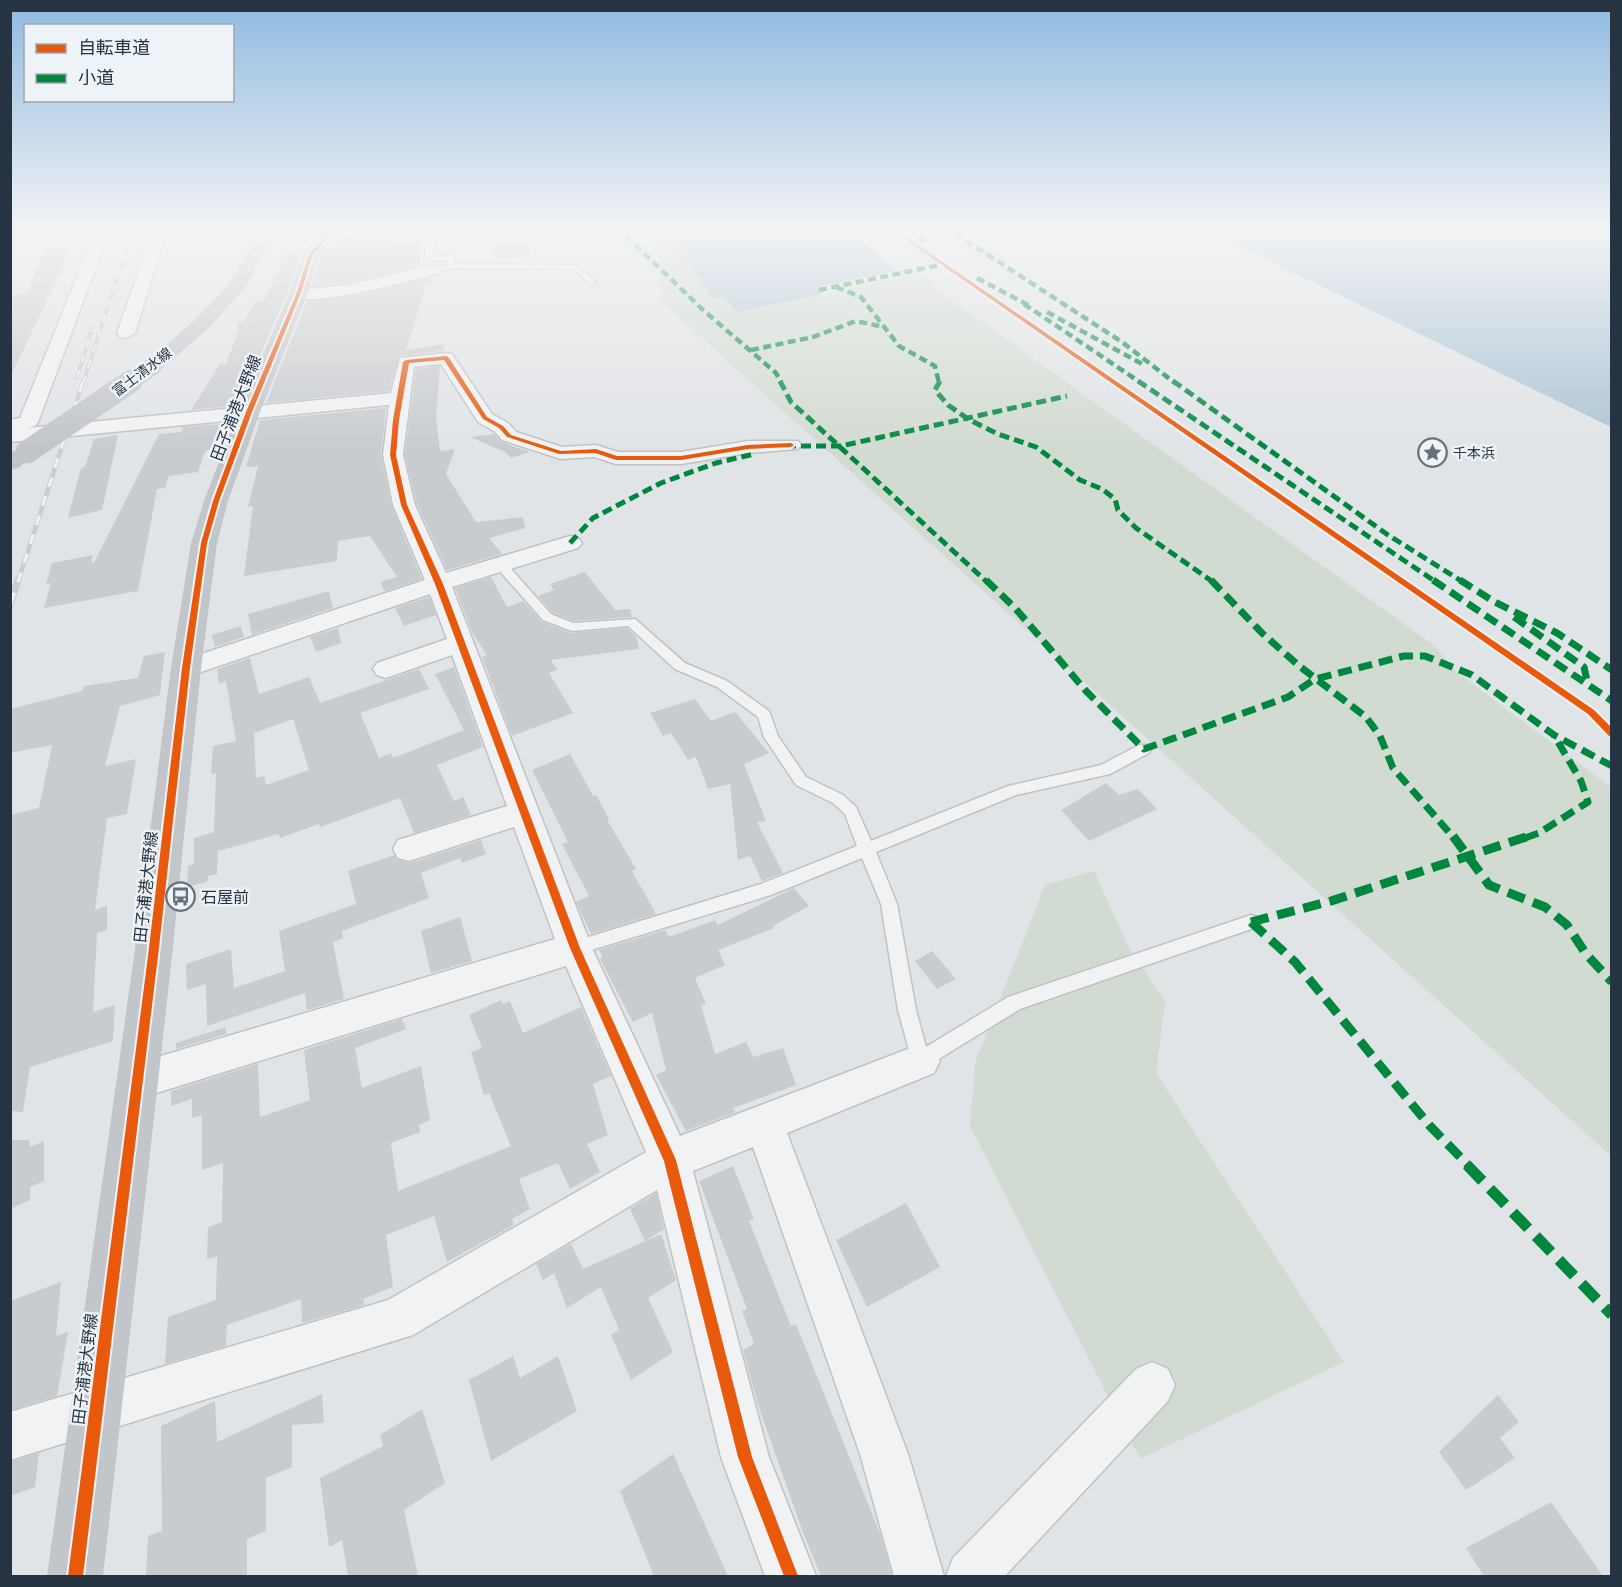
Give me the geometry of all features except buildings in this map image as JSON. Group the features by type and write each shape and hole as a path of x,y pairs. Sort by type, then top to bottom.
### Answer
{"main road":[{"name":"富士清水線","path":"19,458 153,366 202,324 223,301"},
{"name":"田子浦港大野線","path":"75,1576 186,668 204,543 216,501 249,412 295,301"}],"street":[{"path":"10,426 28,422 75,301"},
{"path":"126,333 137,301"},
{"path":"791,445 748,447 681,458 616,458 596,451 561,453 508,436 501,427 485,418 446,358 406,362 393,455 404,505 439,584 575,948 670,1160 745,1457 791,1576"},
{"path":"10,436 97,427 116,428 249,412 400,398"},
{"path":"186,668 570,543"},
{"path":"386,669 461,643"},
{"path":"409,849 525,812"},
{"path":"137,1082 575,948"},
{"path":"10,1437 397,1319 670,1160 921,1061"},
{"path":"764,1124 884,1454 919,1576"},
{"path":"971,1576 1152,1385"}],"lane":[{"path":"500,564 547,616 572,627 631,622 680,666 722,684 755,707 764,714 771,737 801,781 838,799 852,811 869,848 889,904 907,1010 921,1061 965,1031 1014,1004 1251,922"},
{"path":"575,948 765,890 1013,790 1105,770 1144,749"}],"shaded area":[{"path":"661,301 728,301 737,312 789,301 953,301 1436,647 1454,670 1611,787 1611,1156"},
{"path":"1094,871 1128,946 1165,1001 1156,1073 1344,1362 1140,1459 970,1126 975,1063 1045,885"}],"water":[{"path":"728,301 789,301 737,312"},
{"path":"1352,301 1611,301 1611,427"}],"railway":[{"path":"83,383 110,301"},
{"path":"77,378 92,329"},
{"path":"18,582 83,381"},
{"path":"10,605 18,580"}],"marked path":[{"path":"694,301 776,373 791,402 816,426 905,504 1016,609 1086,691 1144,749 1288,697 1315,679 1404,656 1425,656 1472,675 1554,735 1612,766"},
{"path":"864,301 899,346 935,366 940,381 935,390 948,405 968,419 998,434 1036,447 1080,480 1102,489 1115,499 1118,510 1136,528 1204,574 1226,593 1262,633 1298,665 1366,717 1380,736 1393,768 1428,811 1452,835 1489,885 1545,907 1567,925 1586,954 1612,982"},
{"path":"1021,301 1030,306"},
{"path":"1059,301 1122,342 1168,378 1216,410 1388,535 1493,601 1557,633 1612,670"},
{"path":"1024,304 1612,701"},
{"path":"1047,312 1144,365"},
{"path":"751,350 813,337 856,321 884,327"},
{"path":"786,446 841,446 1067,396"},
{"path":"570,543 593,518 661,483 716,463 754,454"},
{"path":"1514,617 1584,667 1588,685"},
{"path":"1251,922 1331,901 1539,833 1588,802 1581,781 1554,735"},
{"path":"1251,922 1295,962 1429,1125 1612,1315"}],"cycle path":[{"path":"75,1576 153,956 186,668 204,543 216,501 249,412 295,301"},
{"path":"996,301 1591,712 1612,734"},
{"path":"791,445 748,447 681,458 616,458 596,451 561,453 509,436 501,427 485,418 446,358 406,362 396,420 393,455 404,505 439,584 575,948 670,1160 745,1457 791,1576"}],"place":[{"name":"千本浜","path":"1432,453"},
{"name":"石屋前","path":"180,897"}]}
